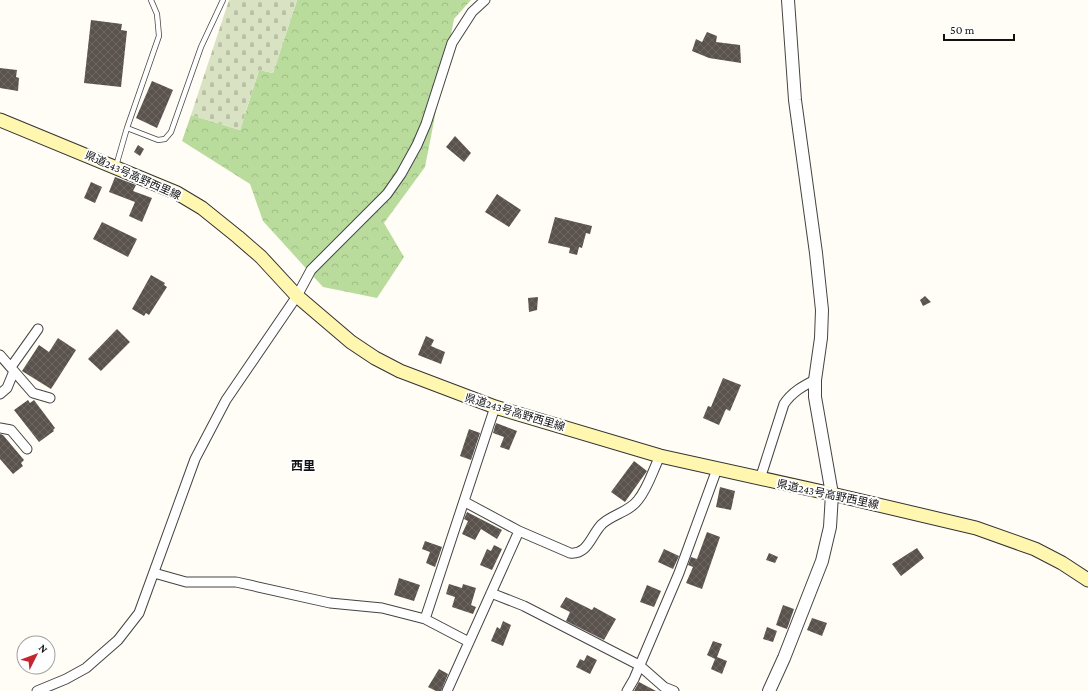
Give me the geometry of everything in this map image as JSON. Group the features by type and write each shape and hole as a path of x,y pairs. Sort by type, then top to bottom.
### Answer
{"main road":[{"name":"県道243号高野西里線","path":"0,120 177,193 208,213 261,257 297,296 351,342 375,358 427,383 495,407 660,456 976,528 1035,549 1062,563 1088,580"}],"street":[{"path":"36,691 66,679 86,668 118,640 139,613 195,459 226,400 297,296 311,270 387,194 401,174 417,145 426,124 452,43 472,12 485,0"},
{"path":"769,691 784,658 822,561 830,527 832,494 815,397 815,380 821,338 822,310 816,253 795,100 788,0"},
{"path":"0,394 7,388 13,369 38,329"},
{"path":"0,355 34,393 50,398"},
{"path":"760,479 784,404 789,396 798,389 815,380"},
{"path":"425,619 465,502 495,407"},
{"path":"1,426 11,430 27,449"},
{"path":"465,502 519,530 570,553 577,554 582,552 602,525 612,516 631,507 639,499 660,456"},
{"path":"627,691 634,679 679,573 717,469"},
{"path":"447,691 519,530"},
{"path":"154,573 186,582 236,582 330,603 382,608 425,619 469,642"},
{"path":"491,593 524,606 639,665 664,687 674,691"}],"lane":[{"path":"116,167 127,128 159,36 157,14 151,0"},
{"path":"127,128 158,140 166,139 171,132 201,47 223,0"}],"green space":[{"path":"229,0 297,0 273,73 259,70 240,130 191,115"},
{"path":"297,0 471,0 454,19 425,167 384,223 404,257 377,298 323,287 263,221 250,184 182,141 191,115 240,130 259,70 273,73"}],"building":[{"path":"91,20 122,24 121,30 127,31 121,87 84,83"},
{"path":"707,32 717,36 716,42 740,45 741,63 709,58 692,51 696,39 702,42"},
{"path":"0,68 17,70 16,77 19,78 18,91 0,88"},
{"path":"152,81 173,90 157,128 136,118"},
{"path":"455,136 471,153 464,162 446,147"},
{"path":"138,145 144,149 140,156 134,152"},
{"path":"115,177 136,185 133,191 152,198 142,222 129,216 135,202 109,192"},
{"path":"91,182 102,187 95,203 84,198"},
{"path":"497,194 521,210 509,227 485,212"},
{"path":"555,217 592,226 590,234 586,233 582,248 579,247 577,255 569,253 570,248 548,243"},
{"path":"102,222 137,239 128,257 93,239"},
{"path":"151,275 165,283 164,285 167,287 149,315 146,313 144,316 132,309"},
{"path":"925,296 931,302 923,306 920,300"},
{"path":"538,297 537,310 529,312 528,298"},
{"path":"117,329 130,342 101,371 88,359"},
{"path":"426,336 434,340 431,346 445,352 441,364 418,355"},
{"path":"58,338 76,350 51,389 22,371 39,345 49,352"},
{"path":"723,378 741,385 730,411 726,409 719,425 703,418 708,406 711,407"},
{"path":"28,400 30,403 34,400 55,428 53,430 54,431 39,442 14,410"},
{"path":"496,423 517,431 509,450 500,447 504,437 493,433"},
{"path":"469,429 480,433 471,460 460,456"},
{"path":"0,434 3,435 24,460 21,463 23,466 13,474 0,459"},
{"path":"634,461 647,471 625,502 611,492"},
{"path":"720,487 735,491 731,510 716,507"},
{"path":"467,512 502,530 497,539 481,529 475,540 462,534 468,521 464,519"},
{"path":"707,532 720,537 702,589 686,583 693,567 688,565 691,557 697,559"},
{"path":"425,541 442,547 435,567 426,563 430,552 422,549"},
{"path":"494,545 502,549 492,570 480,565 487,549 491,551"},
{"path":"917,548 924,558 901,576 892,564"},
{"path":"664,549 679,556 673,569 658,562"},
{"path":"769,553 778,557 775,563 766,560"},
{"path":"399,578 420,585 414,601 394,595"},
{"path":"449,584 462,588 463,584 476,588 471,605 476,607 473,614 452,607 455,597 446,594"},
{"path":"647,585 661,591 654,607 640,602"},
{"path":"566,597 592,610 594,607 616,619 604,640 566,621 570,612 560,607"},
{"path":"783,605 794,609 787,629 776,625"},
{"path":"812,618 827,623 822,636 807,630"},
{"path":"503,621 511,625 503,646 491,641 497,627 500,629"},
{"path":"767,627 777,631 773,642 763,639"},
{"path":"713,641 722,644 717,657 727,661 722,674 711,669 715,659 707,655"},
{"path":"587,655 597,660 590,674 576,667 580,659 584,661"},
{"path":"439,669 448,674 441,691 436,691 428,687"},
{"path":"639,682 656,691 634,691"}],"district":[{"name":"西里","path":"303,466"}]}
